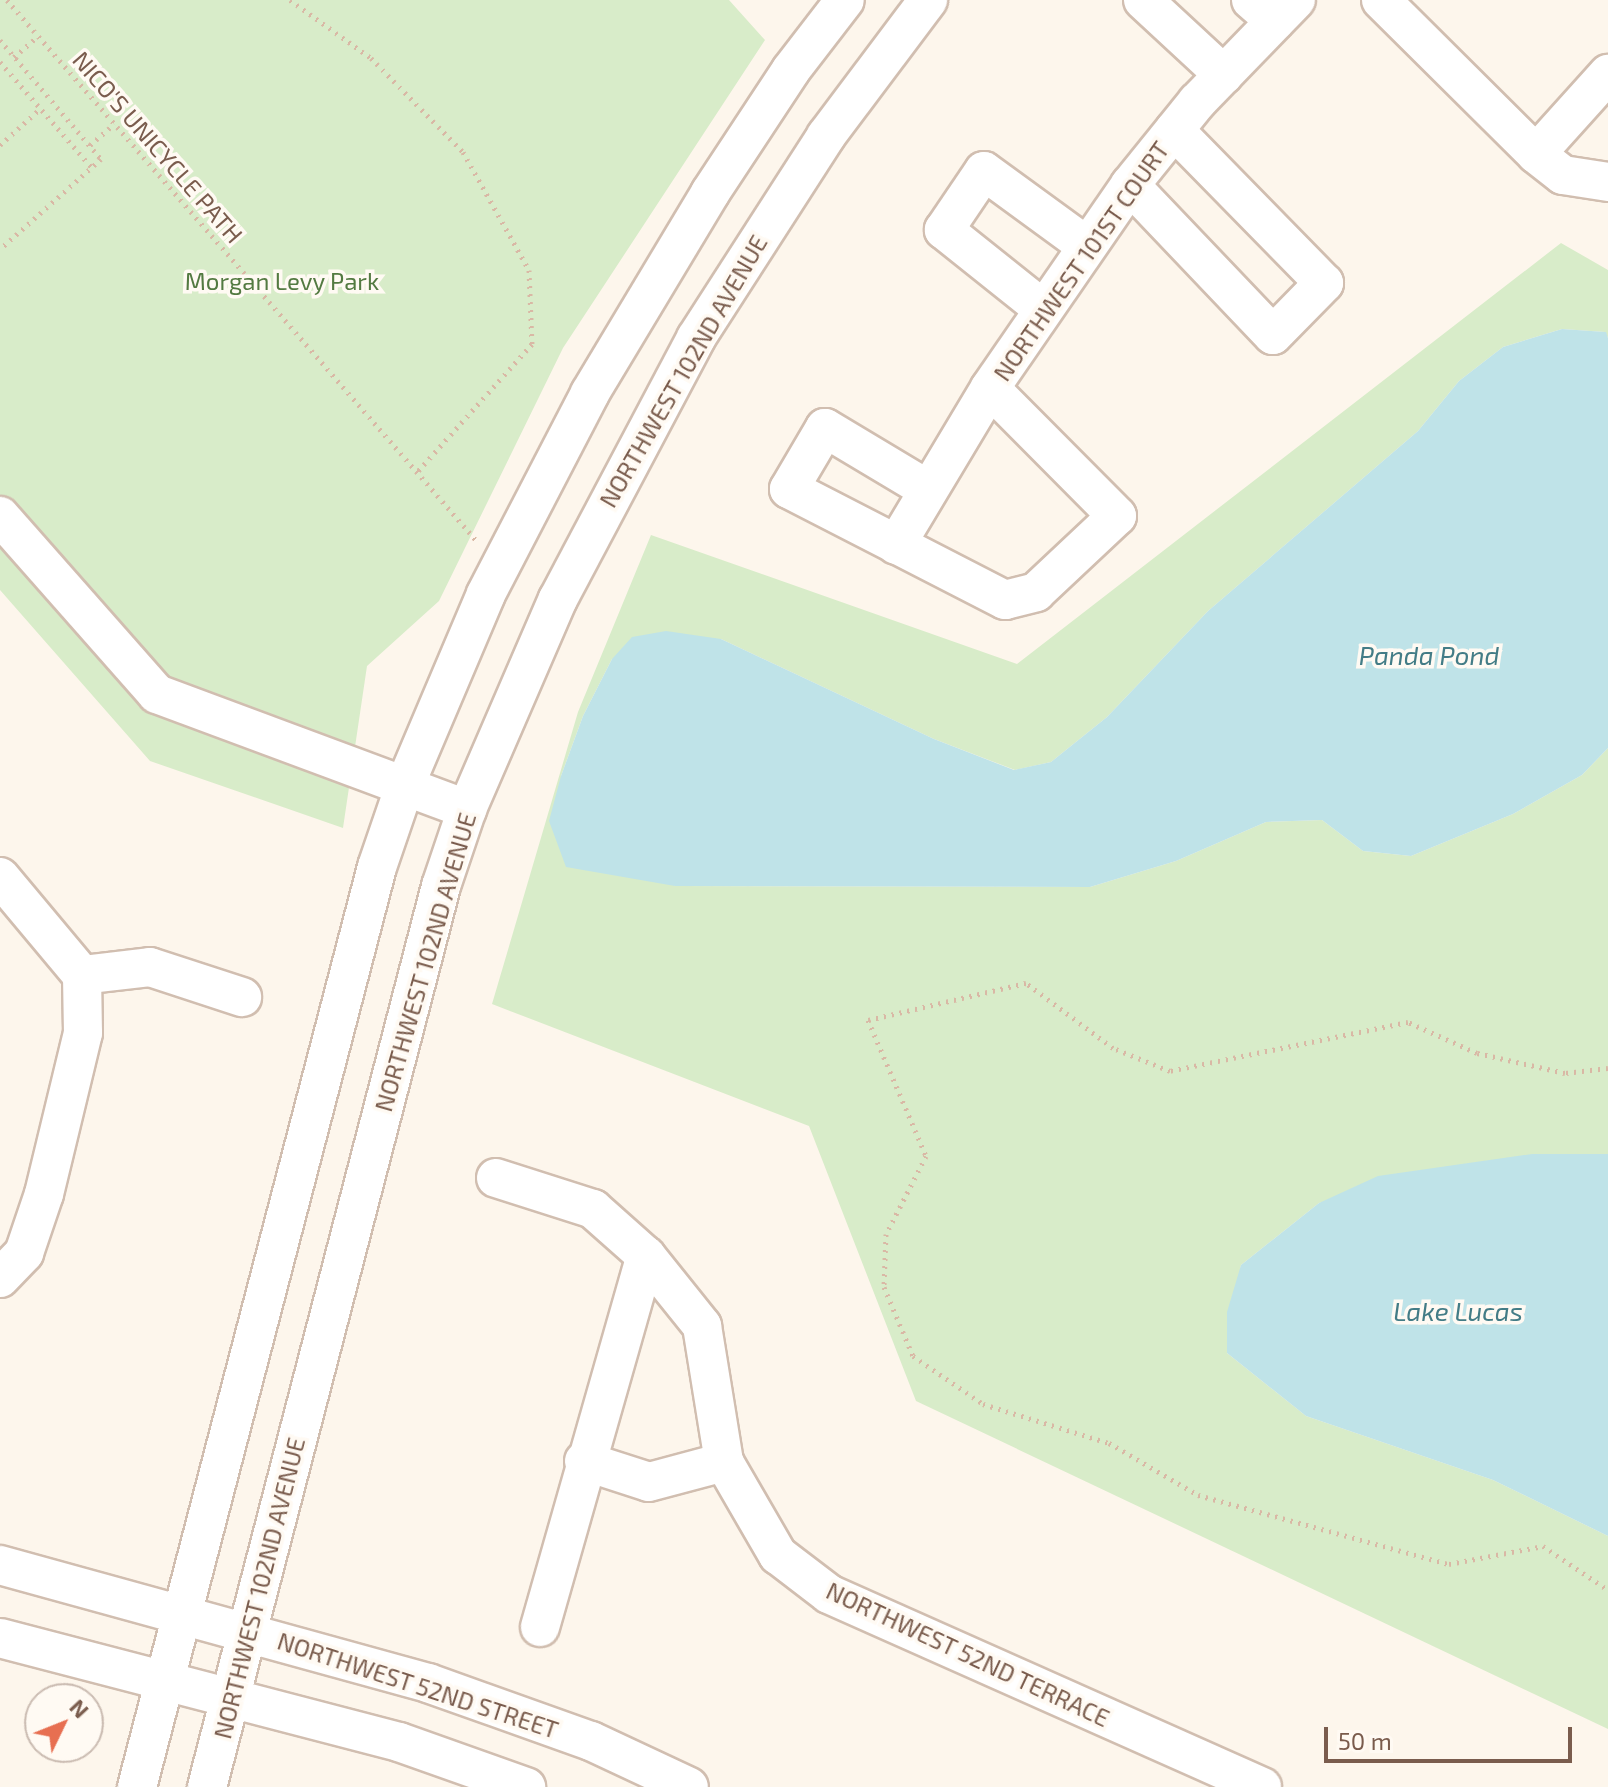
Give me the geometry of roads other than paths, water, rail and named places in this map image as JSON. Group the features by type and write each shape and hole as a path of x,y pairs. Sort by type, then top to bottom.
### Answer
{"street":[{"path":"137,1787 377,867 405,785 498,569 590,393 718,180 845,0"},
{"name":"NORTHWEST 102ND AVENUE","path":"207,1787 441,886 467,809 558,599 696,338 826,136 928,0"},
{"path":"1143,0 1224,75"},
{"path":"1381,0 1536,154 1563,175 1608,182"},
{"name":"NORTHWEST 101ST COURT","path":"896,545 990,388 1087,246 1130,185 1224,75 1274,7"},
{"path":"1536,154 1608,74"},
{"path":"1130,185 1273,335 1324,283 1174,130"},
{"path":"1043,309 944,230 984,171 1087,246"},
{"path":"927,489 825,428 789,489 989,594 1018,600 1047,583 1117,516 990,388"},
{"path":"0,516 157,694 467,809"},
{"path":"0,877 82,975 83,1033 44,1194 12,1265"},
{"path":"82,975 150,967 242,997"},
{"name":"NORTHWEST 52ND TERRACE","path":"496,1178 593,1209 646,1256 702,1326 724,1462 778,1555 829,1594 1262,1787"},
{"path":"540,1627 584,1461 646,1256"},
{"path":"584,1461 649,1482 724,1462"},
{"name":"NORTHWEST 52ND STREET","path":"0,1565 183,1618 248,1633 485,1703 591,1741 689,1787"},
{"path":"0,1638 399,1742 526,1787"}],"water":[{"name":"Panda Pond","path":"1562,329 1606,332 1608,338 1608,748 1582,775 1513,814 1411,856 1363,851 1322,820 1266,822 1176,861 1090,887 675,886 566,867 549,821 561,776 583,716 612,659 632,637 666,631 721,639 934,739 1014,770 1051,762 1107,717 1208,611 1418,431 1459,381 1503,347"},
{"name":"Lake Lucas","path":"1532,1154 1608,1154 1608,1536 1493,1480 1306,1416 1227,1353 1227,1312 1241,1265 1319,1203 1378,1176"}],"park label":[{"name":"Morgan Levy Park","path":"282,281"}]}
